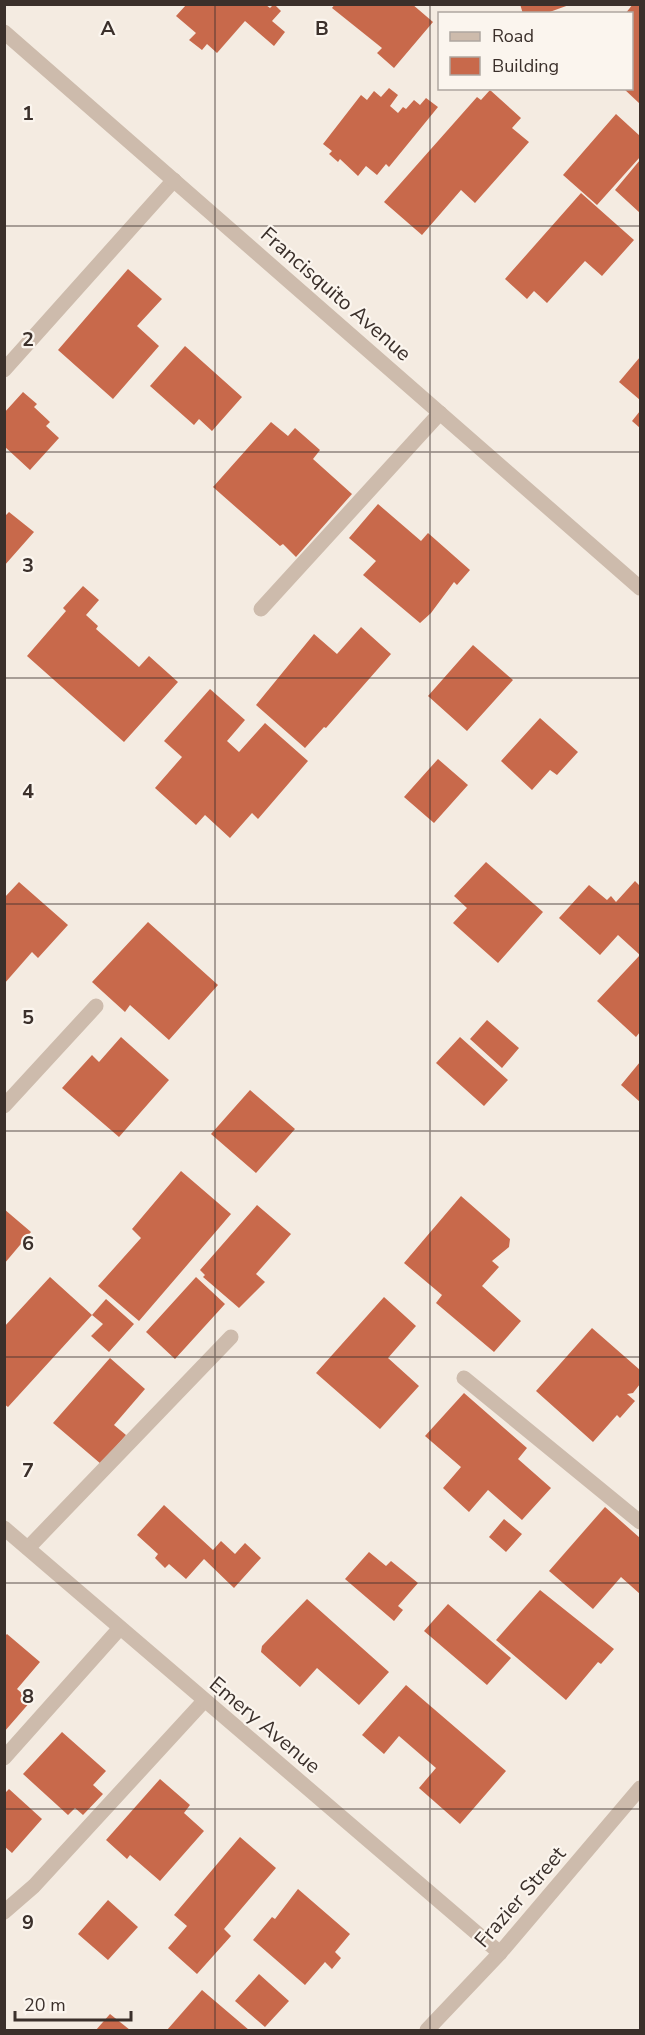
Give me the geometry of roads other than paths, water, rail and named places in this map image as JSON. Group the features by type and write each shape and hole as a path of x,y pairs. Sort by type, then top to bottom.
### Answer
{"street":[{"name":"Francisquito Avenue","path":"4,32 640,588"},
{"path":"4,370 174,180"},
{"path":"261,609 440,412"},
{"path":"4,1106 96,1006"},
{"path":"28,1548 231,1337"},
{"path":"464,1378 640,1522"},
{"name":"Emery Avenue","path":"4,1528 500,1953"},
{"path":"4,1758 120,1628"},
{"path":"4,1912 34,1886 204,1701"},
{"name":"Frazier Street","path":"427,2031 500,1953 640,1788"}]}
